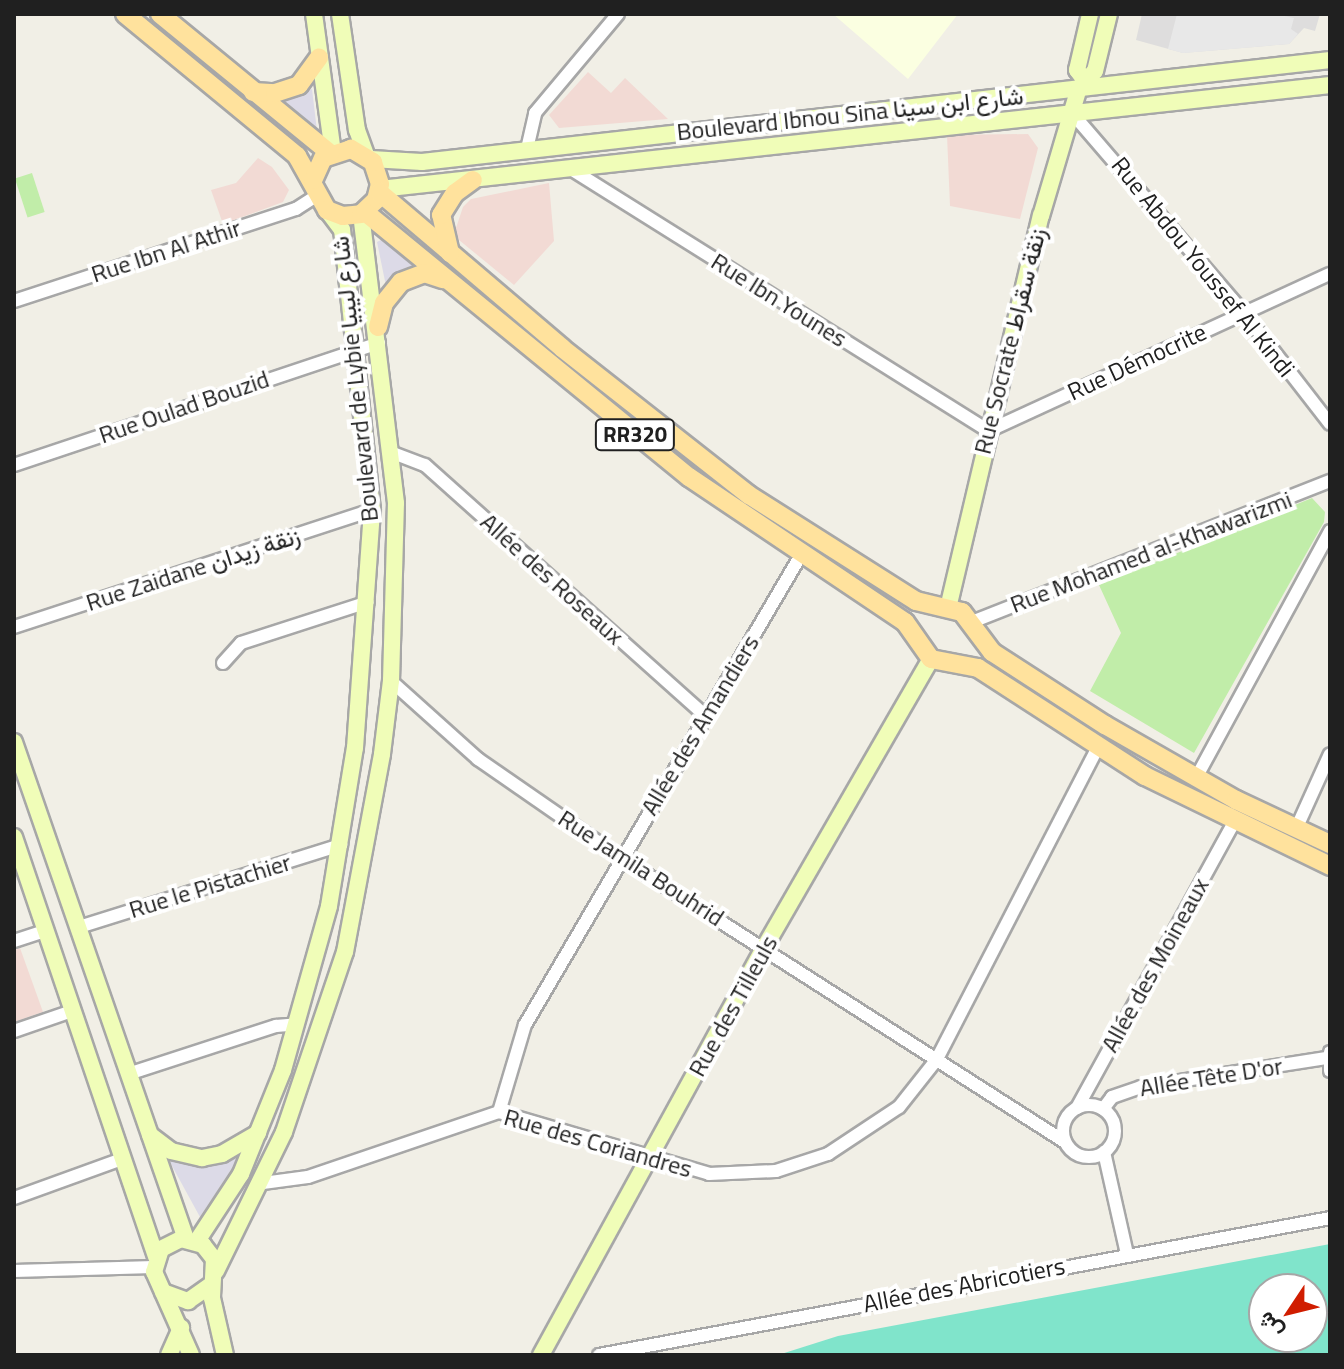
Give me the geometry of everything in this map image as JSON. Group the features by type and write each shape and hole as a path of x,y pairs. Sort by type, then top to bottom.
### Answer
{"main road":[{"path":"125,14 297,156 319,196 343,216 363,213 380,190 355,118 340,14"},
{"path":"160,14 331,152"},
{"path":"314,14 331,152"},
{"name":"Rue Socrate زنقة سقراط","path":"1081,83 1077,70 1090,14"},
{"name":"Rue Socrate زنقة سقراط","path":"943,609 1072,113 1081,83 1095,71 1109,14"},
{"path":"253,92 275,93 299,85 319,57"},
{"name":"Boulevard Ibnou Sina شارع ابن سينا","path":"368,157 396,165 1081,83 1330,60"},
{"name":"Boulevard Ibnou Sina شارع ابن سينا","path":"380,190 1330,85"},
{"path":"319,196 318,165 331,152 351,149 368,157"},
{"path":"452,255 441,215 455,193 473,180"},
{"name":"RR320","path":"380,190 452,255 706,464 848,559 974,626 992,652 1196,778 1330,844"},
{"name":"Boulevard de Lybie شارع ليبيا","path":"192,1240 228,1196 259,1132 297,1024 341,845 368,602 372,510 342,230 319,196"},
{"name":"Boulevard de Lybie شارع ليبيا","path":"214,1278 263,1183 345,952 369,840 391,681 393,453 363,213"},
{"name":"RR320","path":"363,213 689,477 893,614 920,638 931,659"},
{"path":"378,335 384,303 401,282 424,273 447,280"},
{"path":"920,638 924,620 943,609"},
{"path":"954,664 970,654 974,626"},
{"path":"931,659 988,674 1098,747 1234,823 1330,866"},
{"name":"Rue des Tilleuls","path":"541,1355 764,948 931,659"},
{"path":"14,742 148,1132 192,1240 211,1254 225,1355"},
{"path":"14,837 122,1159 162,1291 191,1355"},
{"path":"148,1132 171,1151 202,1158 228,1152 259,1132"},
{"path":"155,1262 168,1243 192,1240"},
{"path":"162,1291 188,1301 214,1278"},
{"path":"169,1355 181,1328"}],"street":[{"path":"527,149 535,113 618,14"},
{"name":"Rue Abdou Youssef Al Kindi","path":"1072,113 1244,313 1330,424"},
{"name":"Rue Ibn Younes","path":"571,169 988,431"},
{"name":"Rue Ibn Al Athir","path":"14,301 296,209 319,196"},
{"name":"Rue Démocrite","path":"988,431 1330,274"},
{"name":"Rue Oulad Bouzid","path":"14,465 355,350 378,335"},
{"name":"Allée des Roseaux","path":"393,453 425,465 705,715"},
{"name":"Rue Mohamed al-Khawarizmi","path":"974,626 1330,481"},
{"name":"Rue Zaidane زنقة زيدان","path":"14,627 372,510"},
{"path":"1196,778 1330,531"},
{"name":"Allée des Amandiers","path":"499,1112 521,1034 621,858 801,555"},
{"path":"223,663 241,643 368,602"},
{"name":"Rue Jamila Bouhrid","path":"391,681 478,759 621,858 1065,1142"},
{"name":"Rue des Coriandres","path":"263,1183 308,1177 499,1112 649,1159 709,1174 776,1171 807,1163 879,1124 915,1089 937,1059 1098,747"},
{"path":"1296,829 1330,754"},
{"name":"Allée des Moineaux","path":"1077,1108 1234,823"},
{"name":"Rue le Pistachier","path":"79,927 341,845"},
{"path":"14,941 45,931"},
{"path":"14,1031 72,1011"},
{"path":"128,1074 276,1026 297,1024"},
{"name":"Allée Tête D'or","path":"1103,1109 1112,1097 1141,1087 1329,1060"},
{"path":"1104,1152 1082,1156 1065,1142 1066,1118 1077,1108 1103,1109 1114,1131 1104,1152 1127,1254"},
{"path":"14,1198 122,1159"},
{"name":"Allée des Abricotiers","path":"599,1355 1330,1218"},
{"path":"14,1271 155,1262"}],"shaded area":[{"path":"833,14 958,14 908,79"},
{"path":"1142,14 1320,14 1315,31 1304,28 1289,44 1183,53 1136,40"},
{"path":"1177,14 1275,14 1294,18 1291,29 1298,34 1289,44 1183,53 1168,49"},
{"path":"588,72 611,93 625,78 668,119 559,128 549,115"},
{"path":"312,89 317,131 283,102"},
{"path":"1028,134 1038,148 1020,219 950,206 947,135"},
{"path":"258,158 272,167 289,190 283,202 223,224 211,190 236,183"},
{"path":"549,183 554,241 514,285 459,240 455,231 463,207 471,199"},
{"path":"383,239 415,268 386,286 377,242"},
{"path":"20,948 43,1012 14,1022 14,950"},
{"path":"166,1155 201,1165 239,1158 200,1217"}],"green space":[{"path":"32,173 45,212 28,218 15,179"},
{"path":"1312,498 1325,512 1324,522 1194,753 1090,691 1121,633 1099,585"},
{"path":"1330,1244 1330,1355 778,1355 838,1336"}]}
